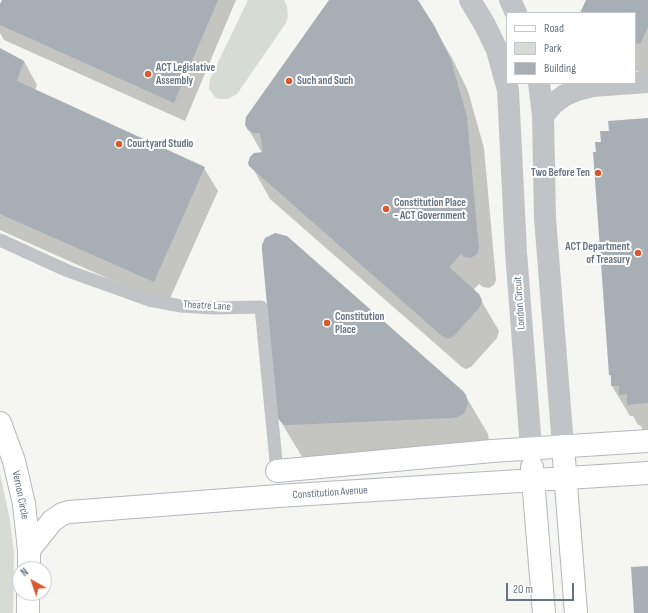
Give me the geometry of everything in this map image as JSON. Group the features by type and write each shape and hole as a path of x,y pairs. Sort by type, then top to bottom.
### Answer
{"main road":[{"name":"Vernon Circle","path":"0,422 14,461 22,497 29,559"},
{"path":"277,471 531,448 648,441"},
{"path":"563,446 576,613"},
{"name":"London Circuit","path":"531,448 544,613"},
{"name":"Constitution Avenue","path":"29,559 52,521 62,514 69,512 278,496 648,473"},
{"path":"28,601 28,613"}],"street":[{"name":"London Circuit","path":"470,0 485,25 497,50 506,83"},
{"path":"510,0 516,12"},
{"path":"636,83 648,82"},
{"name":"London Circuit","path":"506,84 508,90 516,252 531,448"},
{"path":"539,84 543,116 545,218 563,446"},
{"path":"543,116 553,104 565,95 577,90 592,86 620,84"}],"lane":[{"name":"Theatre Lane","path":"0,240 68,271 149,300 194,307 261,307 277,471"}],"green space":[{"path":"248,0 284,0 287,6 288,17 286,23 237,94 228,99 219,99 215,97 209,89 210,79"},
{"path":"0,474 10,520 14,554 14,561 12,561 13,613 0,613"}],"building":[{"name":"ACT Legislative Assembly","path":"2,0 218,0 174,103 0,25 0,4"},
{"name":"Constitution Place - ACT Government","path":"329,0 418,0 435,27 451,60 467,117 479,249 477,254 471,258 464,257 461,254 449,267 479,294 482,300 480,307 454,336 448,339 443,337 249,166 248,163 250,157 254,153 263,152 260,133 253,133 248,130 245,125 246,117"},
{"path":"586,0 648,0 648,27 640,44 636,42 636,12 580,12"},
{"path":"0,48 24,61 17,81 205,167 154,282 0,214"},
{"path":"648,118 648,403 627,405 627,394 619,395 619,386 611,386 611,375 609,375 593,152 596,152 595,142 601,142 600,131 609,131 608,121"},
{"name":"Constitution Place","path":"275,233 287,236 463,391 466,395 468,403 465,412 454,418 290,425 285,425 281,422 277,417 262,250 262,245 265,238"},
{"path":"648,566 648,613 634,613 631,567"}],"place":[{"name":"ACT Legislative Assembly","path":"148,74"},
{"name":"Such and Such","path":"289,81"},
{"name":"Courtyard Studio","path":"119,144"},
{"name":"Two Before Ten","path":"598,173"},
{"name":"Constitution Place - ACT Government","path":"386,209"},
{"name":"ACT Department of Treasury","path":"638,253"},
{"name":"Constitution Place","path":"327,323"}]}
